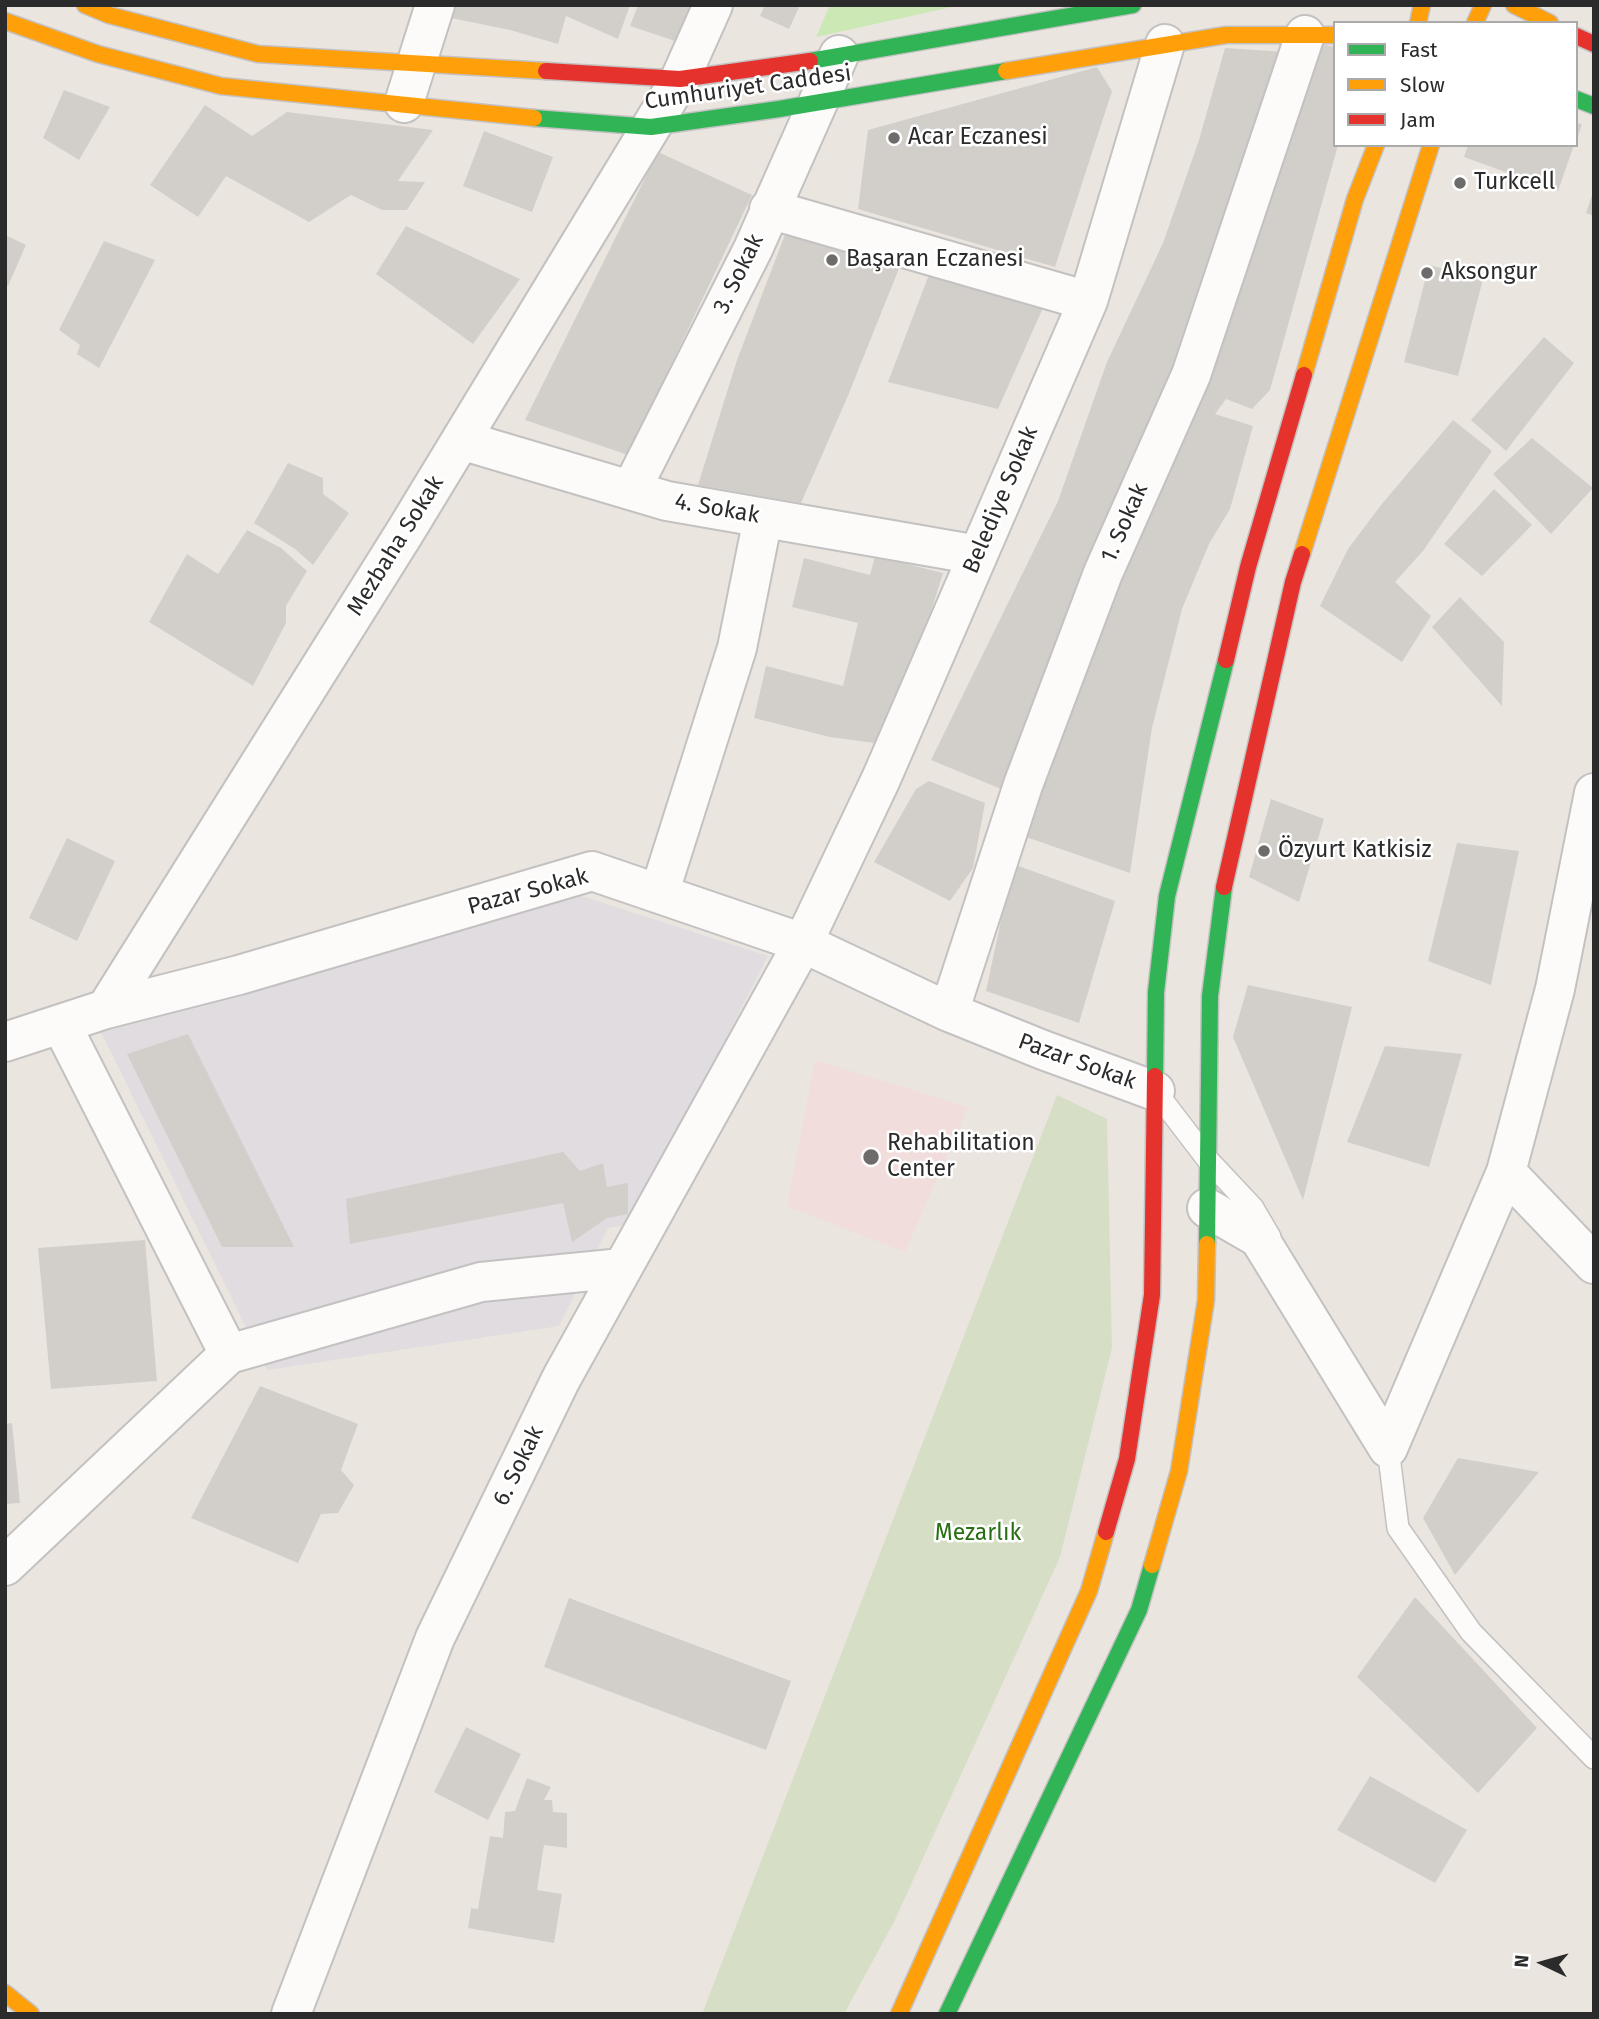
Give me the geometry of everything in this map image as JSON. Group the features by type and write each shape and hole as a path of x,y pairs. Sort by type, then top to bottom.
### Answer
{"street":[{"name":"Cumhuriyet Caddesi","path":"85,5 109,15 258,54 680,79 1133,5"},
{"path":"404,103 435,5"},
{"name":"Mezbaha Sokak","path":"106,1009 461,440 651,127 680,79 713,5"},
{"path":"1476,21 1483,5"},
{"path":"1514,5 1546,21"},
{"name":"Cumhuriyet Caddesi","path":"5,21 98,54 221,86 578,123 651,127 818,103 1226,35 1320,35"},
{"name":"1. Sokak","path":"949,1012 1023,785 1102,573 1191,375 1320,35"},
{"path":"1578,37 1594,44"},
{"name":"Belediye Sokak","path":"803,943 881,779 1088,301 1165,44"},
{"name":"3. Sokak","path":"631,490 752,249 839,55"},
{"path":"899,2014 1089,1591 1127,1459 1152,1296 1159,1188 1155,1091 1156,992 1167,896 1196,787 1248,567 1355,199 1375,147"},
{"path":"947,2014 1139,1610 1180,1471 1206,1300 1202,1206 1208,1160 1210,996 1223,893 1293,582 1430,147"},
{"path":"769,209 1088,301"},
{"name":"4. Sokak","path":"461,440 667,500 978,555"},
{"path":"659,894 737,648 763,518"},
{"path":"1388,1448 1506,1172 1555,989 1594,793"},
{"name":"Pazar Sokak","path":"5,1042 106,1009 239,975 592,871 803,943 949,1012 1043,1051 1155,1091"},
{"name":"6. Sokak","path":"291,2014 435,1639 561,1379 803,943"},
{"path":"61,1024 229,1354"},
{"path":"1506,1172 1594,1264"},
{"path":"1202,1206 1259,1238 1388,1448"},
{"path":"5,1566 229,1354 481,1282 622,1268"},
{"path":"5,1993 31,2014"}],"lane":[{"path":"1155,1091 1208,1160 1253,1208 1311,1307 1388,1448 1398,1528 1471,1632 1594,1758"}],"shaded area":[{"path":"572,893 768,956 631,1224 608,1228 559,1326 267,1370 100,1030"},
{"name":"Rehabilitation Center","path":"815,1060 968,1107 905,1252 787,1206"}],"green space":[{"path":"830,5 961,5 816,37"},
{"name":"Mezarlık","path":"1057,1095 1107,1119 1112,1348 1060,1557 894,1922 844,2014 702,2014"}],"building":[{"path":"455,5 630,5 618,39 566,16 558,44 510,30 451,18"},
{"path":"638,5 696,5 681,43 630,26"},
{"path":"765,5 800,5 789,29 760,16"},
{"path":"1312,42 1333,47 1333,147 1337,147 1270,390 1252,409 1226,399 1215,414 1253,426 1230,509 1209,544 1182,609 1152,728 1130,873 1026,837"},
{"path":"1225,48 1286,52 1265,152 1006,791 931,760 1058,501 1107,362 1163,243 1199,140"},
{"path":"1097,67 1112,91 1055,267 858,209 868,130"},
{"path":"64,90 110,107 79,160 43,138"},
{"path":"205,105 252,136 287,112 433,130 398,181 425,182 407,210 382,210 351,195 309,222 226,176 198,217 150,185"},
{"path":"484,131 553,157 532,212 463,186"},
{"path":"1467,147 1573,147 1558,191 1464,157"},
{"path":"658,152 752,195 628,455 525,420"},
{"path":"1594,192 1594,216 1586,213"},
{"path":"406,226 520,279 473,344 376,274"},
{"path":"786,232 900,266 801,503 698,485 737,360"},
{"path":"5,235 26,245 8,286 5,284"},
{"path":"104,241 155,260 99,368 77,354 80,345 59,330"},
{"path":"1429,265 1483,279 1458,376 1404,362"},
{"path":"930,272 1046,301 998,409 888,382"},
{"path":"1544,337 1574,363 1506,451 1471,420"},
{"path":"1453,420 1492,451 1423,551 1395,582 1431,616 1402,662 1320,606 1348,549 1381,505"},
{"path":"1532,438 1593,488 1551,534 1493,474"},
{"path":"288,463 323,478 323,494 349,513 313,565 295,549 254,523"},
{"path":"1494,489 1532,525 1482,576 1444,544"},
{"path":"247,530 281,548 307,571 286,606 286,623 253,686 149,622 187,554 218,574"},
{"path":"875,556 943,573 889,745 830,737 754,718 766,666 843,686 858,623 792,607 804,558 870,575"},
{"path":"1460,597 1504,642 1502,706 1432,627"},
{"path":"929,781 985,803 973,868 950,901 874,862 916,789"},
{"path":"1271,799 1324,819 1299,902 1249,877"},
{"path":"67,838 115,861 77,941 29,918"},
{"path":"1457,843 1519,851 1491,985 1428,961"},
{"path":"1013,864 1115,901 1079,1023 986,991"},
{"path":"1248,985 1352,1007 1303,1200 1233,1037"},
{"path":"188,1034 294,1247 222,1247 127,1054"},
{"path":"1385,1046 1462,1054 1429,1167 1347,1142"},
{"path":"563,1152 580,1171 603,1163 607,1187 628,1183 628,1214 607,1218 572,1242 563,1203 350,1244 346,1199"},
{"path":"145,1240 157,1381 51,1389 38,1248"},
{"path":"260,1386 358,1424 341,1470 354,1485 338,1513 321,1514 298,1563 191,1518"},
{"path":"12,1423 20,1503 5,1504 5,1424"},
{"path":"1458,1458 1539,1472 1455,1575 1423,1518"},
{"path":"1415,1597 1537,1728 1478,1793 1357,1677"},
{"path":"569,1598 791,1681 766,1750 544,1667"},
{"path":"466,1727 521,1754 488,1820 434,1792"},
{"path":"1370,1776 1467,1830 1435,1883 1337,1830"},
{"path":"527,1778 551,1787 544,1800 552,1800 553,1812 567,1813 567,1848 544,1845 537,1890 562,1894 554,1943 468,1928 471,1908 478,1909 490,1836 503,1838 505,1812 515,1811"}],"traffic: fast":[{"path":"810,61 1133,5"},
{"path":"534,118 651,127 779,109 1006,71"},
{"path":"1578,100 1594,106"},
{"path":"1155,1076 1156,992 1167,896 1226,660"},
{"path":"1207,1244 1210,996 1224,887"},
{"path":"947,2014 1139,1610 1152,1565"}],"traffic: slow":[{"path":"85,5 109,15 258,54 546,71"},
{"path":"1418,21 1422,5"},
{"path":"1476,21 1483,5"},
{"path":"1514,5 1546,21"},
{"path":"5,21 98,54 221,86 534,118"},
{"path":"1006,71 1226,35 1333,35"},
{"path":"1304,375 1355,199 1375,147"},
{"path":"1302,554 1430,147"},
{"path":"1152,1565 1179,1471 1206,1300 1207,1244"},
{"path":"899,2014 1089,1591 1106,1532"},
{"path":"5,1993 31,2014"}],"traffic: jam":[{"path":"1578,37 1594,44"},
{"path":"546,71 680,79 810,61"},
{"path":"1226,660 1248,567 1304,375"},
{"path":"1224,887 1293,582 1302,554"},
{"path":"1106,1532 1127,1459 1152,1295 1155,1076"}],"place":[{"name":"Acar Eczanesi","path":"894,138"},
{"name":"Turkcell","path":"1460,183"},
{"name":"Başaran Eczanesi","path":"832,260"},
{"name":"Aksongur","path":"1427,273"},
{"name":"Özyurt Katkisiz","path":"1264,851"},
{"name":"Rehabilitation Center","path":"871,1157"}]}
